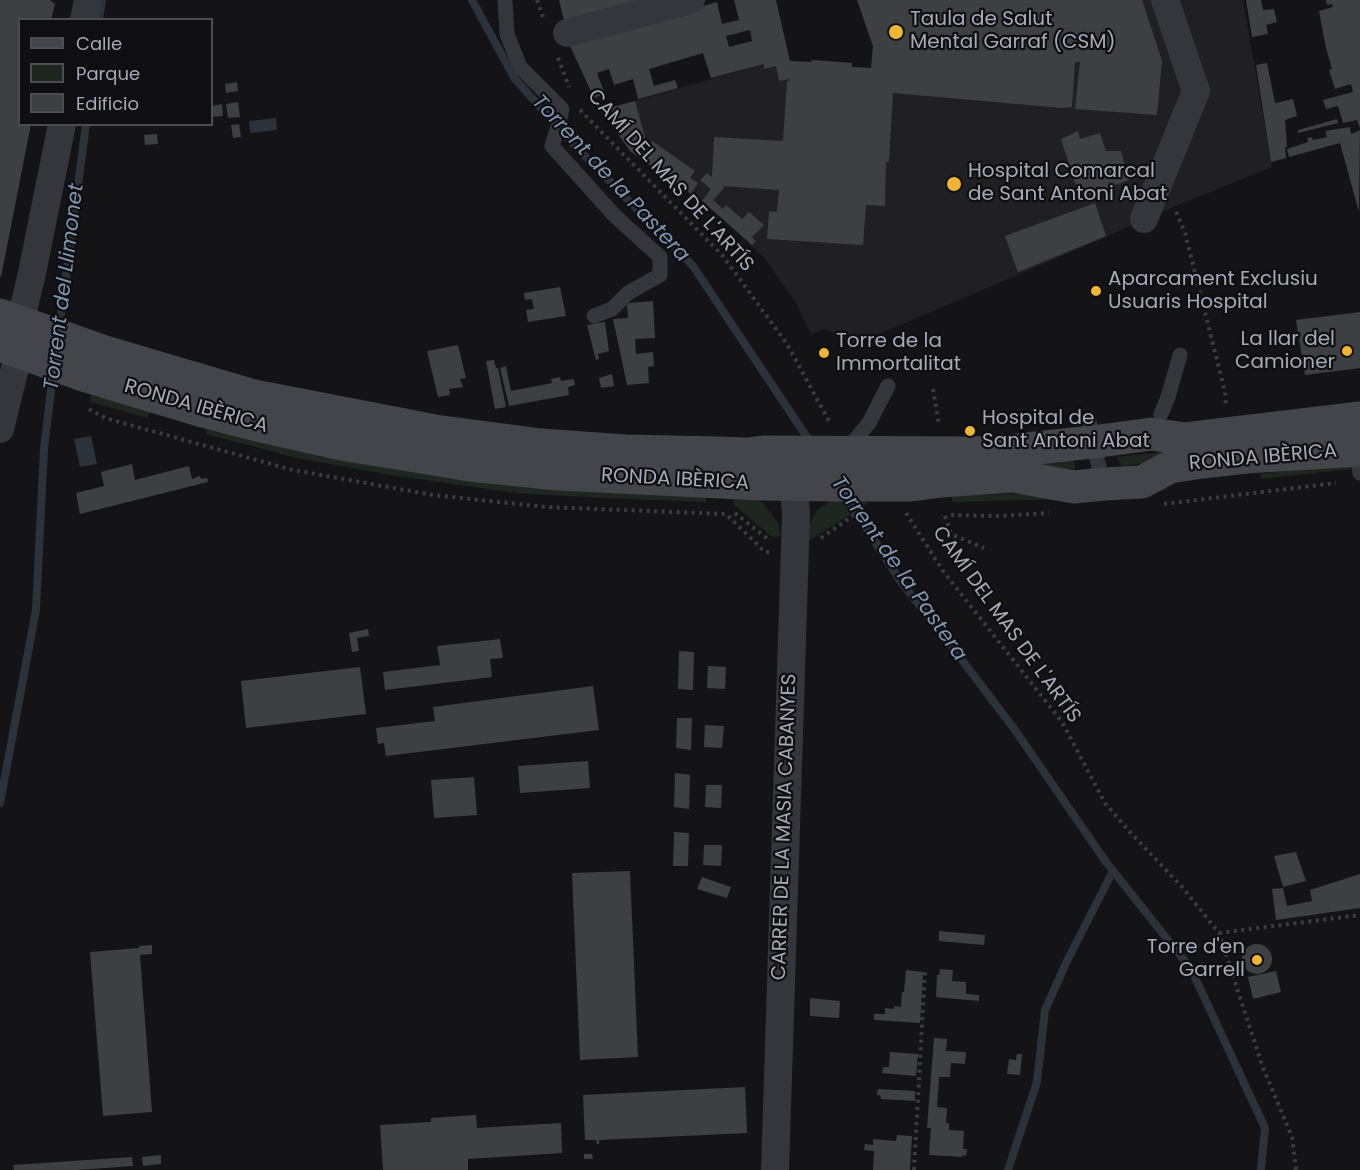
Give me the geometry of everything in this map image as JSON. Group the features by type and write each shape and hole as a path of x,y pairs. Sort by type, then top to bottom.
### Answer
{"street":[{"path":"557,40 691,0"},
{"path":"1144,219 1196,91 1165,0"},
{"path":"0,429 10,334 32,273 62,126"},
{"name":"RONDA IBÈRICA","path":"10,334 105,352 254,396 435,431 541,445 625,451 748,454 763,452 999,452 1091,433 1157,424 1185,439 1360,418"},
{"name":"RONDA IBÈRICA","path":"10,334 83,375 261,426 318,439 470,465 558,474 794,485 908,485 1013,476 1074,487 1142,482 1170,467 1246,457 1359,458"},
{"name":"CARRER DE LA MASIA CABANYES","path":"775,1170 796,515 794,485"}],"lane":[{"path":"505,0 507,34 520,67 562,109 552,146 614,215 660,257 660,275 628,293 612,309 594,316"},
{"path":"1157,424 1168,397 1180,355"},
{"path":"854,441 868,423 888,386"},
{"path":"1091,433 1104,484"}],"path":[{"name":"CAMÍ DEL MAS DE L'ARTÍS","path":"537,0 557,40 572,96"},
{"name":"CAMÍ DEL MAS DE L'ARTÍS","path":"576,106 723,256 787,344 830,424 854,441"},
{"path":"1161,179 1185,233 1225,392"},
{"path":"933,389 939,428"},
{"name":"CAMÍ DEL MAS DE L'ARTÍS","path":"902,506 944,571 1062,722 1105,803 1183,888 1219,933 1262,1065 1292,1137 1296,1170"},
{"path":"945,516 951,534 984,548"},
{"path":"1219,933 1360,915"},
{"path":"914,1170 925,970"}],"shaded area":[{"name":"Hospital Comarcal de Sant Antoni Abat","path":"857,0 1243,0 1272,167 1144,219 856,344 825,329 811,334 797,305 767,261 714,208 633,154 629,147 620,105 764,64 765,69 790,61 811,62 812,60 852,63 852,67 871,68 873,46"},
{"path":"276,118 277,130 250,133 249,121"},
{"path":"91,436 97,464 80,467 74,439"}],"green space":[{"path":"92,393 150,410 148,418 90,402"},
{"path":"207,426 706,494 706,502 516,493 391,475 297,458 206,434"},
{"path":"1222,446 1223,454 1122,466 1117,457"},
{"path":"1073,460 1076,469 1015,471 1013,464"},
{"path":"1351,464 1352,469 1261,479 1260,474"},
{"path":"1166,485 1167,490 1096,498 952,502 952,495 1097,493"},
{"path":"732,494 751,495 764,504 778,523 781,536 772,537 734,505"},
{"path":"833,499 866,499 867,504 808,541 807,528 817,510"}],"building":[{"path":"0,0 50,0 55,4 52,18 18,18 18,126 31,126 0,277"},
{"path":"559,0 645,0 565,25"},
{"path":"734,0 776,0 790,61 852,63 852,67 871,68 873,46 857,0 1142,0 1162,61 1157,115 1075,109 1080,62 1075,62 1072,107 893,93 889,162 886,162 885,206 866,205 863,245 767,239 769,211 777,212 779,190 723,186 724,188 713,200 723,209 726,205 742,219 749,212 764,225 752,237 756,241 752,245 702,201 711,189 700,180 707,173 712,177 714,137 783,141 787,81 790,79 779,81 776,66 764,69 764,64 711,78 703,53 649,69 654,86 675,80 678,88 638,99 633,79 614,85 609,69 597,73 605,94 594,98 570,46 717,2 722,24 739,20","holes":["750,30 752,41 729,47 726,36"]},
{"path":"1246,0 1261,0 1263,10 1274,9 1277,22 1266,25 1268,34 1252,37"},
{"path":"1326,0 1360,0 1360,128 1357,120 1343,123 1338,106 1326,109 1323,100 1353,92 1351,84 1335,89 1329,70 1332,69 1319,11 1333,7 1332,4 1327,5"},
{"path":"1267,63 1275,103 1293,99 1297,116 1285,120 1286,158 1271,162 1256,65"},
{"path":"237,82 238,91 226,93 225,84"},
{"path":"635,101 648,148 652,141 695,171 690,178 698,183 691,194 630,151 610,123 614,119 609,108"},
{"path":"238,102 240,117 228,118 226,104"},
{"path":"222,104 223,116 213,117 213,106"},
{"path":"1337,119 1338,123 1298,133 1298,130"},
{"path":"239,124 241,137 233,138 231,125"},
{"path":"1350,127 1351,134 1360,130 1359,212 1340,143 1289,157 1287,149 1308,142 1307,138 1312,137 1313,140 1327,137 1325,131"},
{"path":"1078,131 1080,139 1100,133 1106,151 1121,151 1129,180 1080,198 1061,139"},
{"path":"157,134 158,144 145,145 144,135"},
{"path":"1095,203 1106,236 1018,272 1005,236"},
{"path":"560,287 566,316 528,322 526,310 534,309 532,299 525,300 524,293"},
{"path":"653,301 655,338 635,339 636,354 653,352 654,366 648,367 649,383 627,385 613,319 628,318 627,305 629,303"},
{"path":"1360,312 1360,368 1305,375 1296,320"},
{"path":"605,322 609,351 598,354 599,359 596,360 587,325"},
{"path":"458,345 466,378 460,379 463,387 449,389 450,395 438,397 427,351"},
{"path":"494,360 498,368 506,407 495,409 486,361"},
{"path":"506,366 511,391 552,383 551,379 560,377 561,381 574,379 575,385 568,387 569,395 509,406 500,368"},
{"path":"612,374 614,386 601,388 599,378"},
{"path":"132,464 135,480 189,466 192,479 200,476 201,479 207,478 208,482 80,514 76,493 104,486 101,472"},
{"path":"368,629 369,636 357,638 359,651 352,652 349,633"},
{"path":"500,639 503,658 490,659 492,677 385,690 383,672 440,665 437,646"},
{"path":"679,651 694,652 693,690 678,689"},
{"path":"708,666 726,667 725,689 707,688"},
{"path":"360,667 366,714 246,728 241,681"},
{"path":"593,686 599,730 386,756 384,743 378,744 376,728 435,721 433,707"},
{"path":"677,718 692,718 691,750 676,748"},
{"path":"705,725 724,726 722,748 704,747"},
{"path":"588,761 590,788 520,793 518,766"},
{"path":"675,773 690,775 689,809 674,807"},
{"path":"474,777 477,815 434,818 431,780"},
{"path":"706,785 722,785 721,808 705,807"},
{"path":"674,832 689,833 688,866 673,866"},
{"path":"704,845 722,845 721,866 703,865"},
{"path":"1296,852 1306,881 1283,887 1274,856"},
{"path":"630,871 638,1057 580,1060 572,873"},
{"path":"1360,874 1360,908 1276,920 1272,889 1283,888 1287,906 1312,901 1310,890"},
{"path":"702,877 731,887 727,898 697,889"},
{"path":"939,931 985,935 984,945 939,941"},
{"name":"Torre d'en Garrell","path":"1257,944 1263,945 1271,953 1271,965 1263,973 1257,974 1251,973 1243,965 1242,959 1243,953 1251,945"},
{"path":"152,945 152,954 140,955 152,1112 103,1116 90,952"},
{"path":"940,969 953,970 952,981 966,982 966,994 979,995 979,1001 936,997 937,975"},
{"path":"906,970 923,972 920,1023 874,1020 874,1014 885,1014 885,1008 901,1007"},
{"path":"1276,971 1281,992 1253,999 1248,977"},
{"path":"810,998 840,1001 839,1018 810,1016"},
{"path":"934,1038 947,1039 946,1051 966,1052 965,1064 951,1063 950,1077 939,1077 937,1107 947,1108 946,1123 949,1123 949,1130 964,1131 963,1149 967,1149 966,1156 929,1155 931,1128 927,1128"},
{"path":"890,1052 918,1054 916,1076 882,1073 883,1067 889,1067"},
{"path":"1017,1054 1022,1054 1020,1075 1007,1074 1009,1059 1016,1060"},
{"path":"745,1087 747,1133 599,1140 599,1144 596,1140 585,1140 583,1095"},
{"path":"878,1089 915,1091 915,1101 881,1099 880,1095 877,1095"},
{"path":"476,1115 477,1128 561,1123 562,1153 468,1159 468,1170 383,1170 380,1125 431,1122 431,1118"},
{"path":"897,1135 912,1136 910,1170 873,1170 874,1151 864,1150 865,1144 873,1145 873,1139 896,1141"},
{"path":"584,1154 592,1154 593,1159 584,1159"},
{"path":"161,1155 161,1164 143,1166 142,1157"},
{"path":"132,1157 133,1166 77,1170 14,1170 13,1165"}],"waterway":[{"name":"Torrent del Llimonet","path":"99,18 102,0"},
{"name":"Torrent de la Pastera","path":"472,0 515,79 575,146 693,266 810,442"},
{"name":"Torrent del Llimonet","path":"59,329 86,126"},
{"path":"0,803 36,610 44,449 53,373"},
{"name":"Torrent de la Pastera","path":"845,495 901,582 1015,730 1106,862 1191,969 1265,1128 1261,1170"},
{"path":"1008,1170 1037,1082 1045,1010 1113,871"}],"place":[{"name":"Taula de Salut Mental Garraf (CSM)","path":"896,32"},
{"name":"Hospital Comarcal de Sant Antoni Abat","path":"954,184"},
{"name":"Aparcament Exclusiu Usuaris Hospital","path":"1096,291"},
{"name":"La llar del Camioner","path":"1347,351"},
{"name":"Torre de la Immortalitat","path":"824,353"},
{"name":"Hospital de Sant Antoni Abat","path":"970,431"},
{"name":"Torre d'en Garrell","path":"1257,960"}]}
